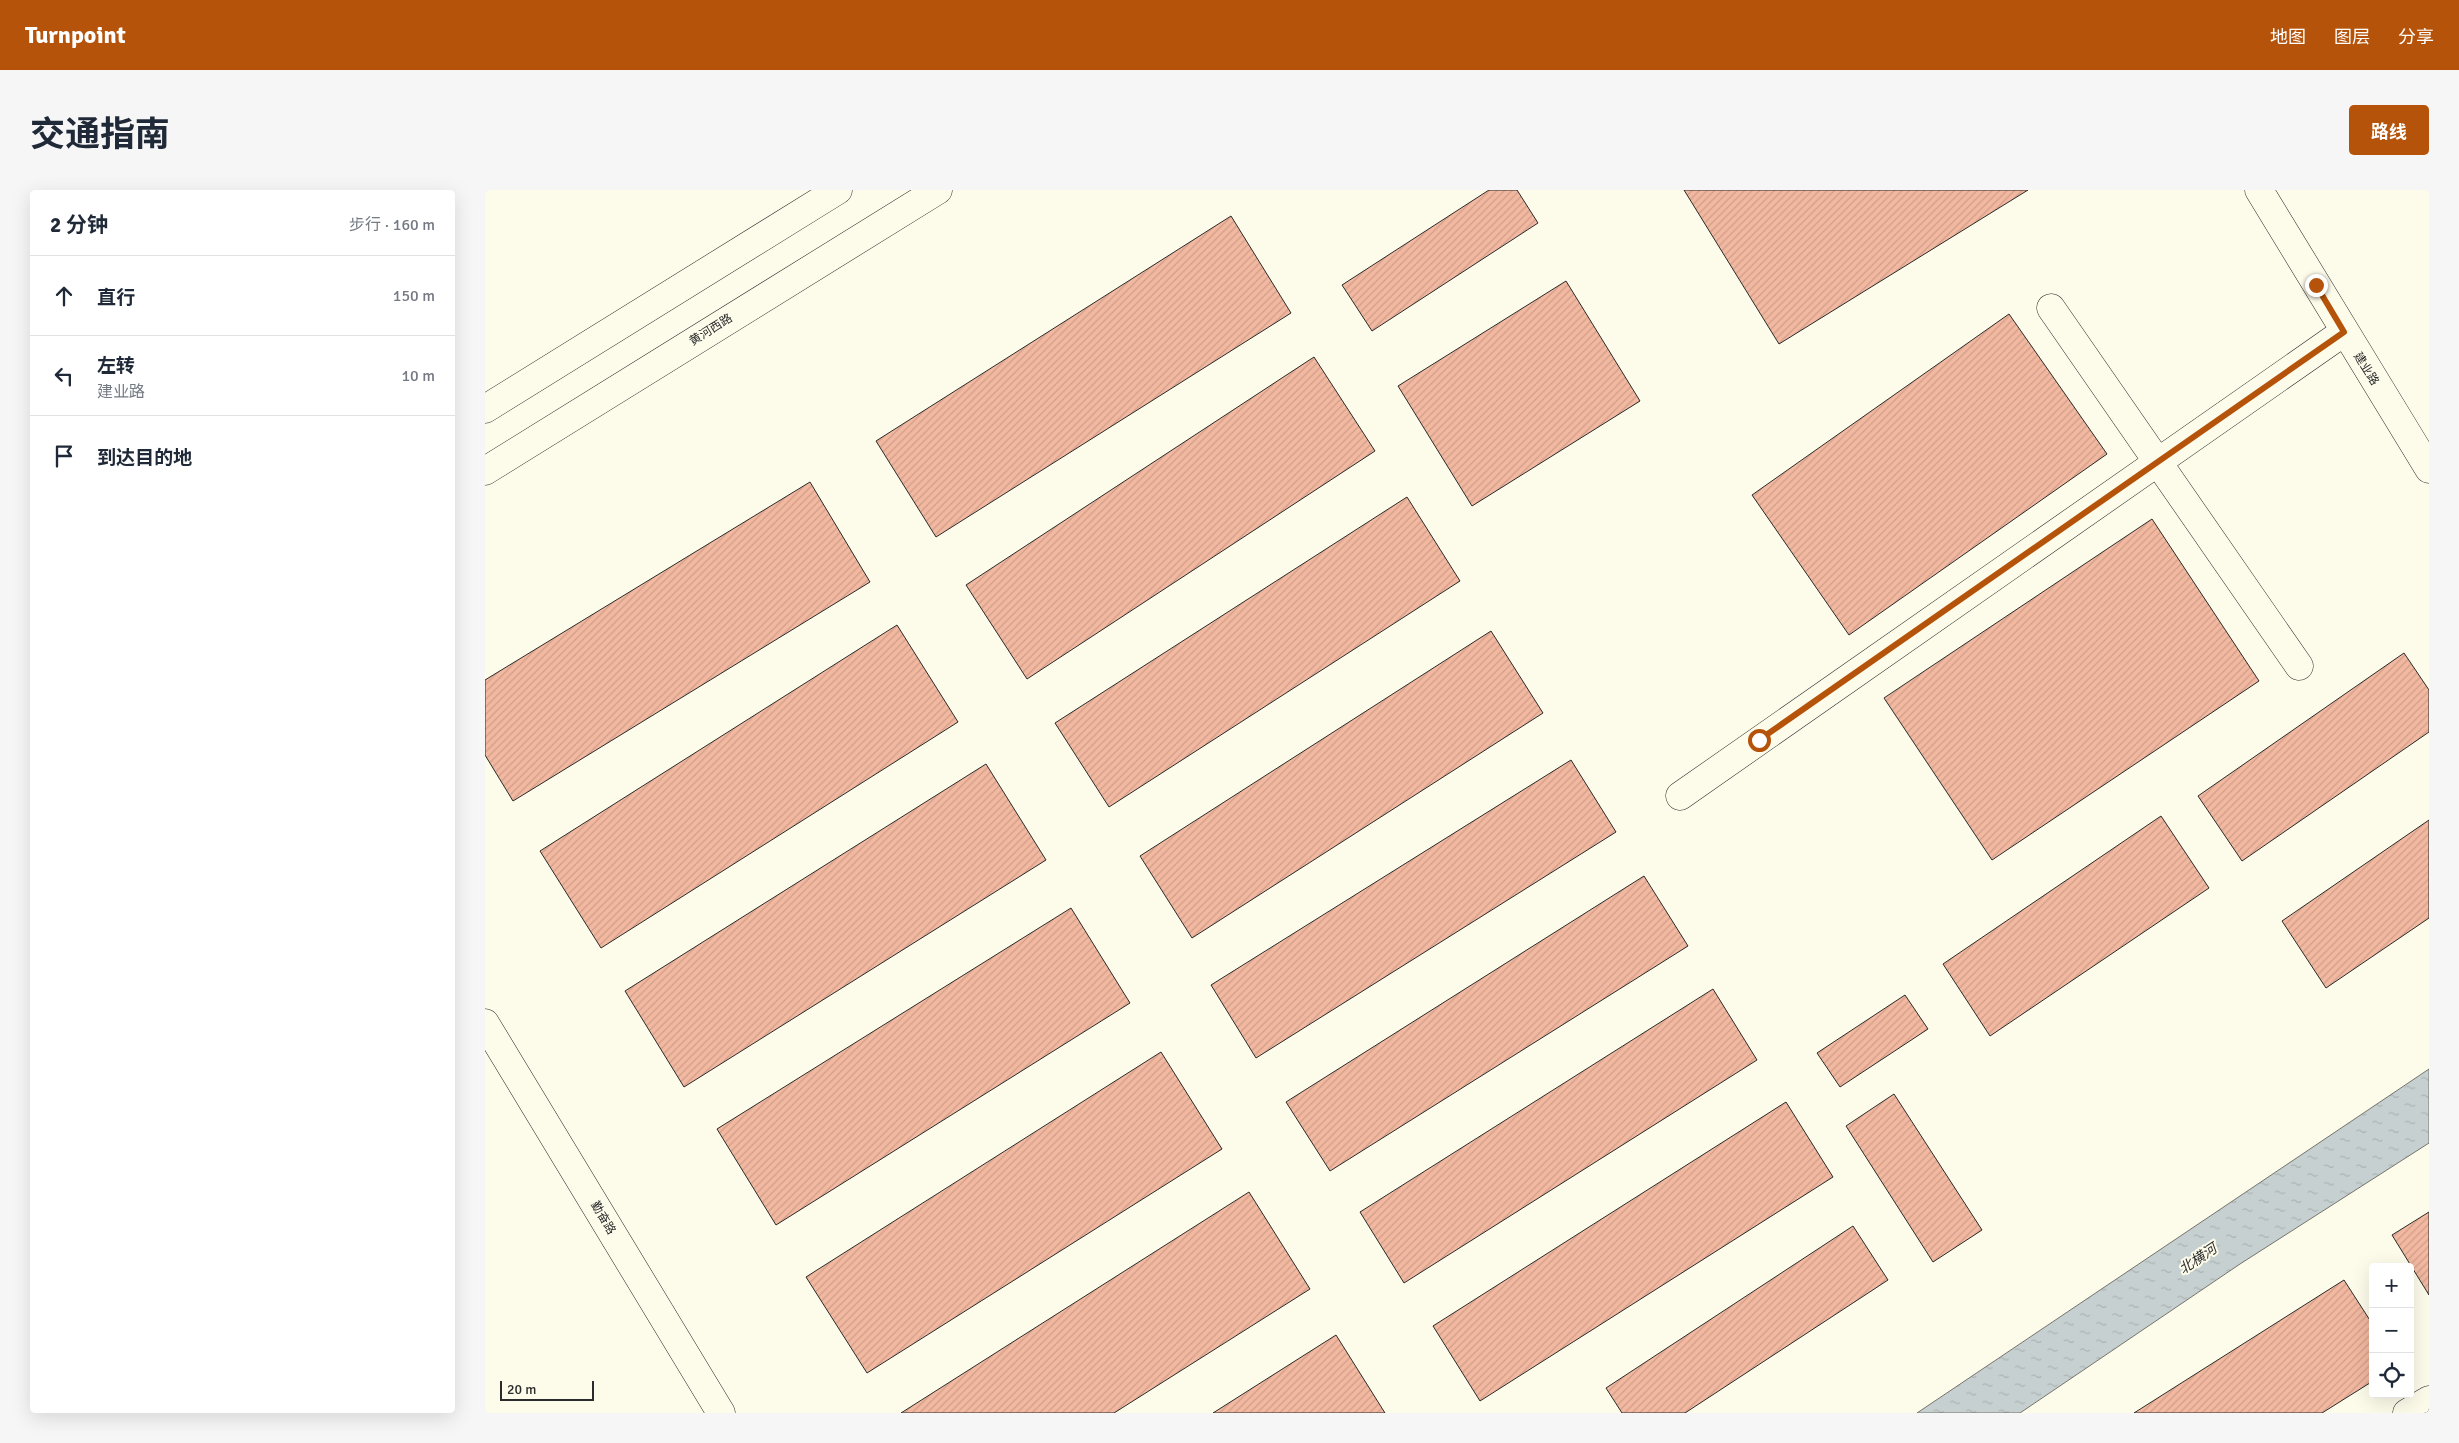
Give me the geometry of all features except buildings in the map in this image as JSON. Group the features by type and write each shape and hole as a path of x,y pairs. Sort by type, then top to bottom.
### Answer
{"main road":[{"path":"485,409 838,190"},
{"name":"黄河西路","path":"485,470 938,190"},
{"name":"建业路","path":"2259,190 2429,469"},
{"path":"2051,308 2299,666"},
{"path":"1680,796 2344,332"},
{"name":"勤奋路","path":"485,1023 721,1413"},
{"path":"2407,1413 2429,1400"}],"water":[{"name":"北横河","path":"2429,1069 2429,1143 2240,1264 2020,1413 1917,1413"}],"route":[{"path":"1759,740 2344,332 2316,285"}]}
